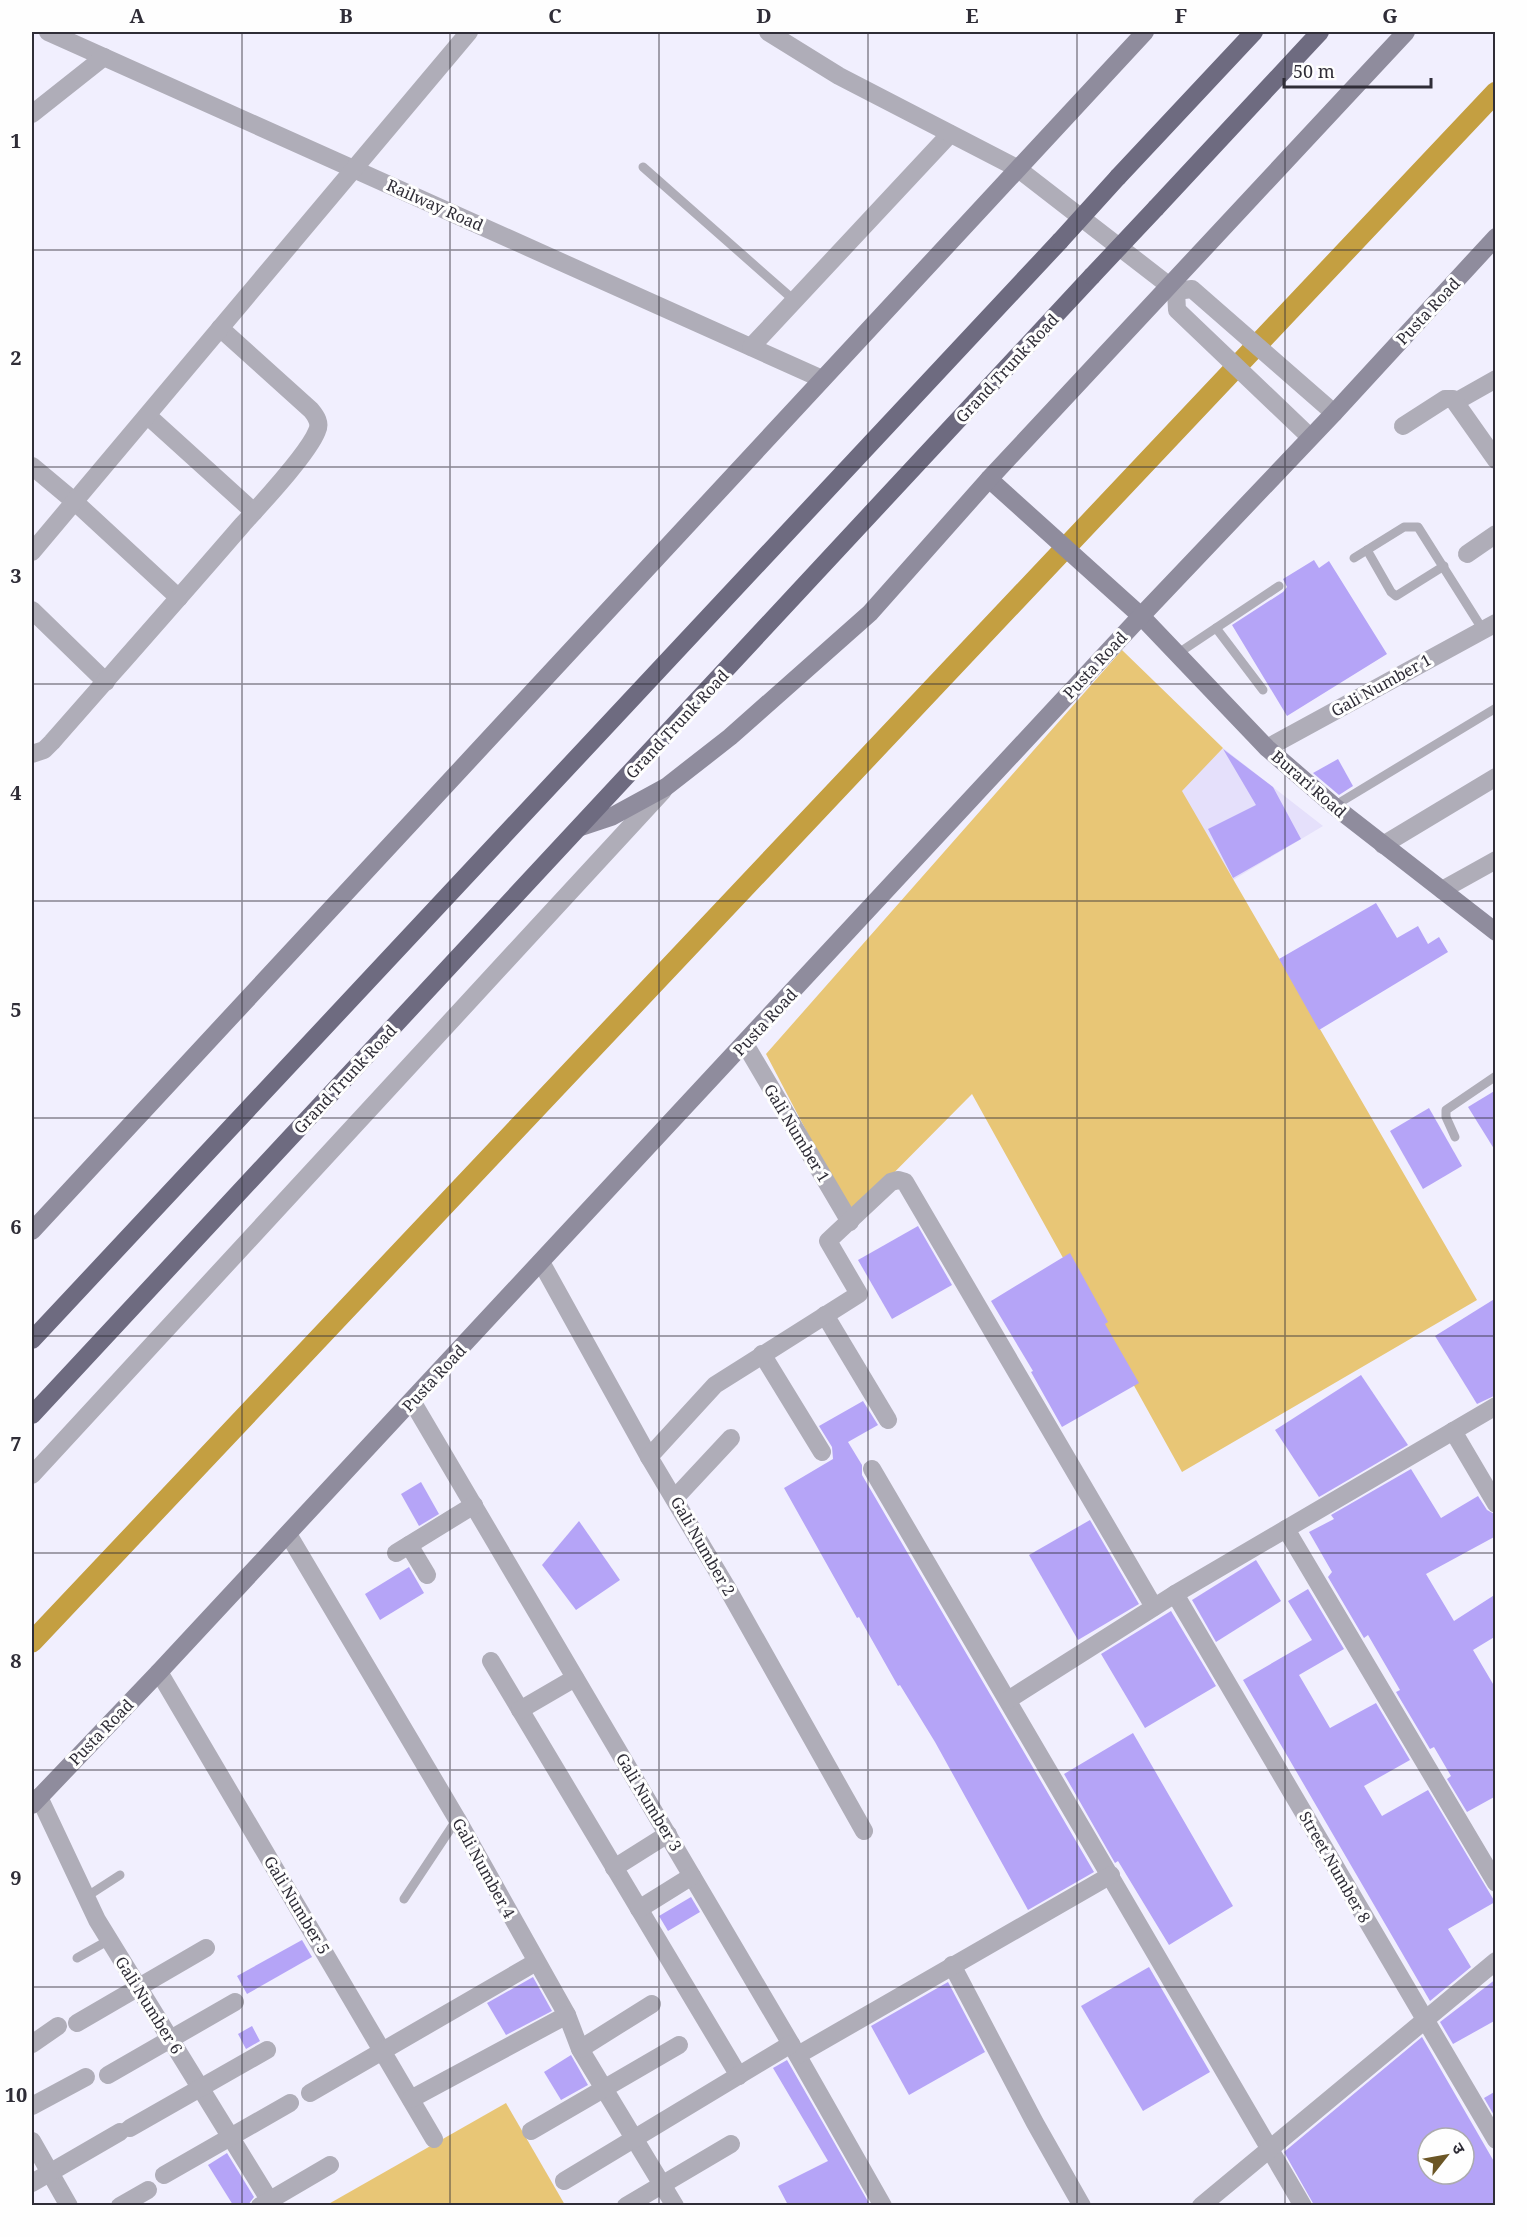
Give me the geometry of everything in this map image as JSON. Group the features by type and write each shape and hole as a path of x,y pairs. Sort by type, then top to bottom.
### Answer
{"highway":[{"path":"32,1340 1254,32"},
{"name":"Grand Trunk Road","path":"32,1415 1320,32"}],"main road":[{"path":"32,1232 1145,32"},
{"path":"581,827 611,817 666,787 730,737 870,613 989,479 1173,288 1406,32"},
{"name":"Pusta Road","path":"35,1801 288,1534 1496,237"},
{"name":"Burari Road","path":"989,479 1141,616 1267,748 1334,806 1496,932"}],"street":[{"name":"Railway Road","path":"48,32 72,36 104,57 822,379"},
{"path":"32,552 469,32"},
{"path":"768,32 839,76 1017,168 1173,288 1192,289 1334,413"},
{"path":"32,114 104,57"},
{"path":"751,347 950,134"},
{"path":"1173,288 1177,310 1310,437"},
{"path":"32,754 44,750 106,682 254,512 310,443 319,428 317,418 220,328"},
{"path":"1403,426 1445,399 1457,401 1496,379"},
{"path":"1457,401 1496,460"},
{"path":"148,416 254,512"},
{"path":"32,466 75,502 179,598"},
{"path":"1467,554 1496,534"},
{"path":"32,610 106,682"},
{"name":"Gali Number 1","path":"1267,748 1492,625"},
{"path":"1383,845 1496,777"},
{"path":"32,1475 666,787"},
{"path":"1442,890 1496,860"},
{"name":"Gali Number 1","path":"745,1044 850,1222"},
{"path":"649,1457 715,1384 859,1294 828,1241 891,1182 898,1179 905,1182 1154,1607"},
{"name":"Gali Number 2","path":"541,1262 649,1457 675,1498 864,1831"},
{"path":"825,1315 888,1420"},
{"path":"762,1354 822,1452"},
{"name":"Gali Number 3","path":"412,1401 668,1834 882,2205"},
{"path":"1008,1700 1175,1594 1496,1406"},
{"path":"1453,1431 1496,1503"},
{"path":"675,1498 731,1438"},
{"path":"872,1469 1303,2205"},
{"path":"427,1575 402,1549 474,1505"},
{"path":"1286,1529 1496,1883"},
{"name":"Gali Number 4","path":"288,1534 457,1819 567,2015 580,2049 675,2205"},
{"name":"Street Number 8","path":"1175,1594 1496,2140"},
{"path":"491,1661 738,2076"},
{"name":"Gali Number 5","path":"159,1672 434,2139"},
{"path":"520,1710 575,1678"},
{"name":"Gali Number 6","path":"35,1801 109,1940 230,2137 268,2204"},
{"path":"614,1868 668,1834"},
{"path":"564,2181 738,2076 794,2050 952,1965 1111,1875"},
{"path":"639,1909 692,1876"},
{"path":"77,2023 206,1948"},
{"path":"1201,2205 1496,1961"},
{"path":"310,2093 536,1962"},
{"path":"952,1965 1035,2123 1082,2205"},
{"path":"108,2075 235,2002"},
{"path":"580,2049 652,2004"},
{"path":"411,2099 567,2015"},
{"path":"32,2044 58,2026"},
{"path":"531,2130 679,2045"},
{"path":"32,2183 267,2050"},
{"path":"32,2106 86,2077"},
{"path":"164,2175 290,2103"},
{"path":"32,2141 69,2205"},
{"path":"626,2205 731,2144"},
{"path":"268,2204 330,2165"},
{"path":"120,2205 148,2190"}],"lane":[{"path":"643,167 795,301"},
{"path":"1354,558 1404,527 1418,527 1444,566 1492,625"},
{"path":"1367,550 1391,592 1396,596 1444,566"},
{"path":"1177,654 1280,586"},
{"path":"1216,628 1263,690"},
{"path":"1334,806 1496,708"},
{"path":"1455,1137 1446,1117 1446,1110 1496,1076"},
{"path":"404,1899 457,1819"},
{"path":"86,1897 120,1875"},
{"path":"77,1958 109,1940"}],"shaded area":[{"path":"1122,650 1223,748 1182,791 1477,1300 1182,1472 972,1094 851,1216 766,1054"},
{"path":"1223,748 1323,826 1233,880 1181,790"},
{"path":"506,2103 565,2205 325,2206"}],"building":[{"path":"1314,560 1319,568 1329,561 1387,654 1287,716 1232,625 1283,592 1287,587 1283,579"},
{"path":"1223,749 1273,787 1301,839 1233,878 1208,829 1256,805"},
{"path":"1338,759 1353,786 1339,795 1313,773"},
{"path":"1376,903 1397,938 1418,926 1428,944 1439,937 1448,952 1319,1030 1279,959"},
{"path":"1496,1090 1496,1152 1468,1107"},
{"path":"1429,1108 1462,1166 1423,1189 1390,1131"},
{"path":"918,1226 952,1285 892,1319 858,1260"},
{"path":"1070,1253 1108,1322 1105,1324 1139,1383 1062,1427 1031,1372 1033,1371 991,1301"},
{"path":"1496,1298 1496,1395 1477,1404 1435,1336"},
{"path":"1361,1375 1408,1445 1319,1497 1275,1430"},
{"path":"863,1401 878,1425 848,1442 862,1465 862,1475 1094,1872 1028,1910 935,1742 900,1685 898,1686 859,1617 857,1618 784,1488 833,1459 832,1447 819,1426"},
{"path":"1411,1469 1441,1518 1478,1496 1487,1510 1496,1515 1496,1536 1426,1574 1454,1621 1496,1594 1496,1636 1473,1650 1496,1689 1496,1796 1467,1812 1447,1779 1451,1776 1434,1747 1430,1749 1396,1692 1400,1690 1368,1635 1364,1638 1328,1577 1332,1572 1309,1532 1334,1519 1331,1515"},
{"path":"421,1482 439,1514 419,1526 401,1494"},
{"path":"1090,1520 1139,1604 1078,1640 1029,1555"},
{"path":"579,1521 620,1580 576,1610 542,1565"},
{"path":"1256,1560 1281,1601 1216,1642 1192,1600"},
{"path":"409,1567 424,1593 380,1620 365,1594"},
{"path":"1308,1589 1344,1649 1299,1675 1330,1728 1376,1703 1410,1760 1364,1786 1382,1816 1428,1790 1495,1902 1448,1929 1471,1967 1430,2001 1243,1680 1312,1640 1288,1601"},
{"path":"1171,1611 1216,1686 1145,1728 1101,1654"},
{"path":"1133,1733 1233,1906 1169,1945 1118,1861 1115,1863 1064,1774"},
{"path":"691,1897 700,1912 668,1931 659,1916"},
{"path":"302,1940 312,1957 247,1994 237,1976"},
{"path":"1149,1967 1210,2072 1143,2111 1081,2006"},
{"path":"533,1977 552,2011 506,2035 487,2003"},
{"path":"1496,1979 1496,2020 1453,2044 1440,2022"},
{"path":"948,1982 985,2052 909,2095 871,2026"},
{"path":"252,2026 260,2041 246,2049 238,2034"},
{"path":"1422,2037 1473,2126 1416,2126 1416,2186 1476,2186 1476,2130 1496,2165 1496,2205 1314,2205 1284,2152"},
{"path":"571,2055 588,2085 561,2100 544,2072"},
{"path":"787,2060 870,2205 788,2205 778,2186 828,2161 773,2068"},
{"path":"1496,2091 1496,2117 1495,2117 1484,2098"},
{"path":"227,2153 254,2197 248,2205 233,2205 208,2165"}],"waterway":[{"path":"32,1642 1496,92"}]}
